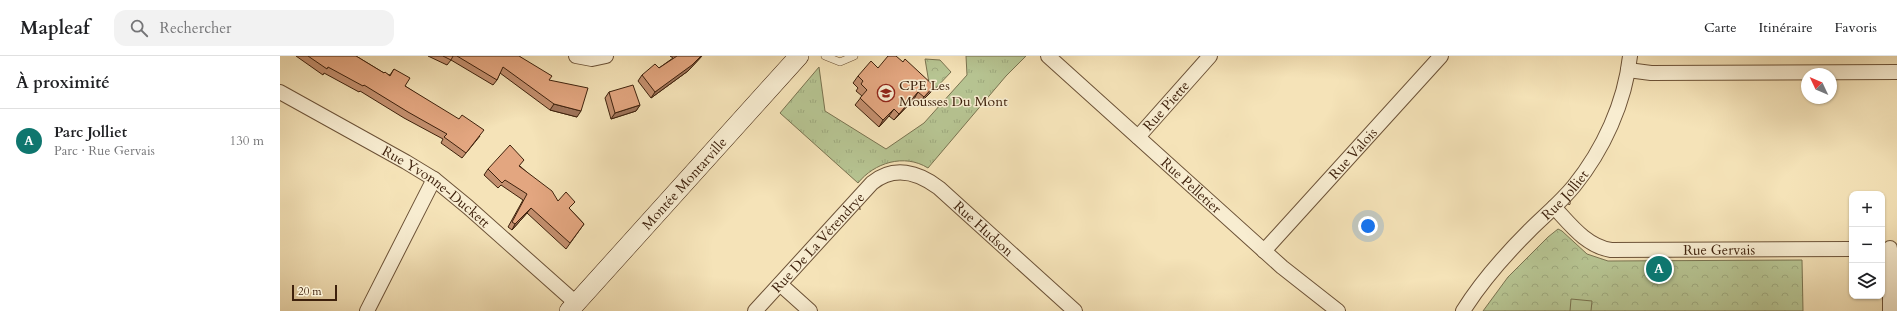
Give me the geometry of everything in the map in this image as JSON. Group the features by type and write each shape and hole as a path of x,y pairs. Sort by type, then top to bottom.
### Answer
{"street":[{"path":"576,56 592,59 606,56"},
{"name":"Montée Montarville","path":"573,307 799,56"},
{"name":"Rue Pelletier","path":"1048,56 1296,280 1338,311"},
{"name":"Rue Piette","path":"1138,137 1210,56"},
{"name":"Rue Valois","path":"1264,251 1442,56"},
{"name":"Rue Jolliet","path":"1462,311 1479,287 1510,250 1574,186 1602,145 1616,110 1628,70 1630,56"},
{"path":"1628,70 1651,73 1897,72"},
{"name":"Rue Yvonne-Duckett","path":"280,92 434,179 468,207 573,307"},
{"name":"Rue Hudson","path":"882,176 898,172 909,172 931,182 1075,311"},
{"name":"Rue De La Vérendrye","path":"755,311 859,195 882,176"},
{"path":"367,311 434,179"},
{"name":"Rue Gervais","path":"1554,207 1589,241 1598,247 1611,250 1849,249"},
{"path":"1890,248 1890,311"},
{"path":"780,284 810,311"}],"lane":[{"path":"825,56 840,62 854,56"}],"green space":[{"path":"966,56 1026,56 1006,76 928,168 909,161 890,162 872,170 858,183 780,113 819,67 825,111 886,149 924,123 967,75"},
{"path":"925,59 940,60 951,72 935,89 929,83"},
{"path":"1558,229 1587,254 1608,261 1802,260 1803,311 1483,311 1508,277"},
{"path":"1571,299 1592,301 1591,311 1570,311"}],"building":[{"path":"308,56 356,56 390,76 394,69 410,78 405,86 459,119 462,115 484,130 466,153 444,137 447,134 364,85 363,86 328,67 327,69"},
{"path":"443,56 453,56 451,60"},
{"path":"457,56 519,56 552,76 549,80 588,88 581,111 554,104 503,67 497,80"},
{"path":"677,56 701,56 692,65 655,92 642,75 655,64 659,68"},
{"path":"888,56 896,56 903,62 905,59 934,86 924,97 918,92 899,114 894,109 883,120 860,98 867,90 861,84 863,81 858,76 871,61 878,68"},
{"path":"633,85 640,105 615,113 609,92"},
{"path":"510,145 524,160 519,166 552,191 558,201 566,192 575,202 569,208 584,224 570,243 531,208 515,224 512,222 527,194 505,180 502,183 488,169"}],"place":[{"name":"CPE Les Mousses Du Mont","path":"886,93"},
{"name":"Parc Jolliet","path":"1659,269"}]}
